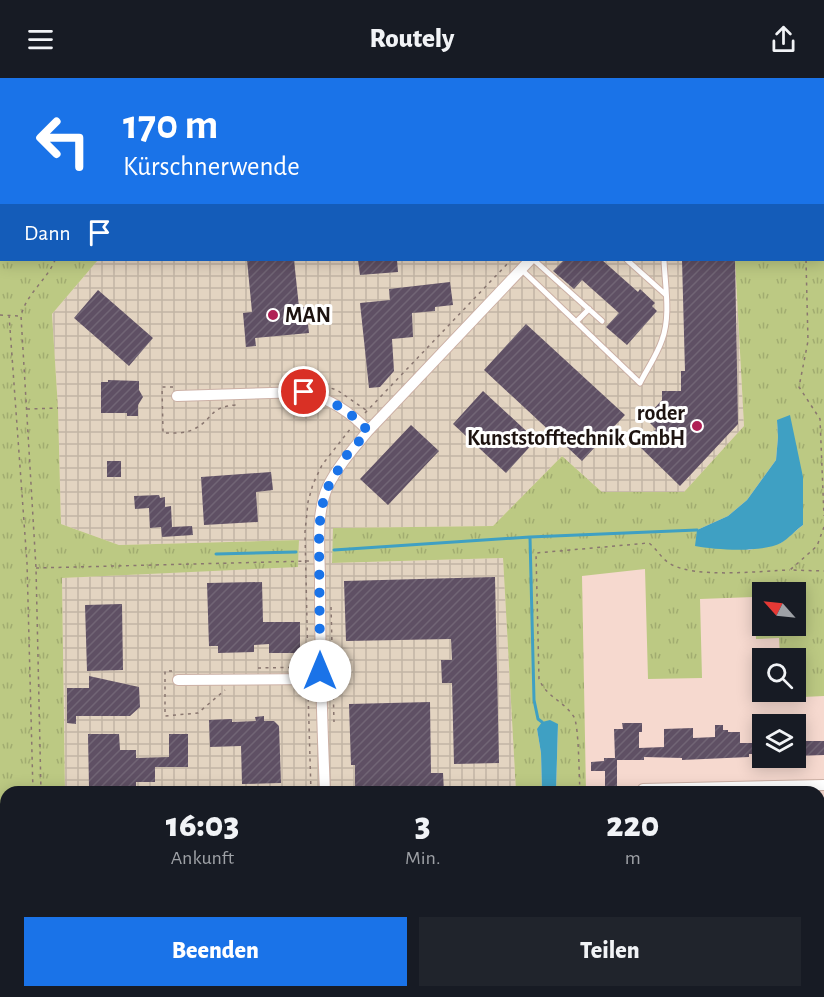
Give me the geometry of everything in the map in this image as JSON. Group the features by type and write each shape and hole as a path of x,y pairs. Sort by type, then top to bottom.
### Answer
{"street":[{"path":"325,786 320,679 320,560 321,509 328,487 347,455 368,431 531,261"},
{"path":"177,396 304,392 321,396 338,404 368,431"},
{"path":"178,680 320,679"},
{"path":"779,786 824,785"}],"lane":[{"path":"533,261 602,321"},
{"path":"628,261 666,295"},
{"path":"521,269 640,383 662,341 666,308 664,261"},
{"path":"577,321 589,309"}],"path":[{"path":"41,786 36,568 21,316 23,306 54,261"},
{"path":"311,786 305,532 308,502 313,484 322,465 358,420 509,261"},
{"path":"806,261 808,341 799,387 820,419 824,516"},
{"path":"0,315 21,316"},
{"path":"9,315 27,563 33,786"},
{"path":"27,409 58,408"},
{"path":"790,570 817,546 824,527"},
{"path":"580,786 575,719 565,706 543,690 539,679 536,553 649,543 658,549 668,562 680,568 700,572 824,571"},
{"path":"36,568 320,560"},
{"path":"331,603 334,732"}],"shaded area":[{"path":"97,261 735,261 744,426 684,492 602,492 562,456 493,526 333,528 333,563 503,558 516,786 65,786 62,578 298,566 299,540 119,545 61,524 58,408 52,314"}],"green space":[{"path":"0,261 97,261 52,314 58,408 61,524 119,545 299,540 298,567 62,578 65,786 0,786"},
{"path":"735,261 824,261 824,696 806,697 806,648 780,648 779,638 756,639 756,636 806,636 806,582 752,582 752,597 700,599 702,678 648,679 645,569 582,576 586,786 556,786 558,725 537,729 541,753 542,786 516,786 503,558 332,563 333,528 493,526 562,456 602,492 684,492 744,426","holes":["777,420 803,525 781,543 749,550 697,530 728,516 747,500 776,460"]}],"water":[{"path":"790,415 803,477 803,525 781,543 762,548 715,549 695,546 697,530 728,516 747,500 776,460 777,420"},
{"path":"550,720 558,724 556,786 542,786 541,753 537,729 542,722"}],"building":[{"path":"247,261 294,261 299,307 306,307 309,333 255,338 256,346 246,347 243,313 252,312"},
{"path":"358,261 397,261 398,272 360,275"},
{"path":"563,261 603,261 638,292 640,289 655,303 652,306 657,311 627,345 606,327 619,313 582,280 574,289 553,271"},
{"path":"682,261 735,261 738,424 680,486 639,446 656,429 650,423 654,418 650,413 662,400 662,391 681,391 681,371 685,371"},
{"path":"450,282 453,305 435,307 435,311 412,313 413,337 392,339 394,371 380,387 369,388 360,303 390,300 389,289"},
{"path":"98,290 153,338 129,366 74,318"},
{"path":"526,324 625,415 582,461 484,370"},
{"path":"108,380 139,381 139,390 143,397 138,405 138,416 127,416 127,413 101,413 101,382 108,382"},
{"path":"483,391 536,440 506,473 453,424"},
{"path":"411,425 439,451 388,505 360,479"},
{"path":"107,461 121,461 121,477 107,477"},
{"path":"271,472 273,490 256,492 258,522 204,525 201,477"},
{"path":"159,495 160,498 165,497 165,507 171,506 172,527 192,526 193,535 162,537 161,527 150,528 149,508 135,509 134,496"},
{"path":"495,577 499,763 454,764 452,683 442,683 441,660 452,660 451,639 346,641 344,581"},
{"path":"262,582 263,622 300,622 300,653 269,653 269,644 254,645 254,652 218,653 218,646 209,646 207,583"},
{"path":"122,604 123,670 87,671 85,605"},
{"path":"89,676 139,687 140,707 130,716 76,716 76,724 67,723 67,688 89,688"},
{"path":"430,702 431,773 443,773 444,786 355,786 355,765 351,765 349,704"},
{"path":"264,716 264,721 274,721 279,726 281,783 242,784 241,746 210,747 209,720 256,721 255,717"},
{"path":"622,723 642,723 642,732 639,732 639,748 664,747 664,729 693,728 693,738 715,737 715,725 723,725 723,730 740,732 740,743 752,743 752,754 749,754 749,757 682,760 682,758 644,757 644,760 617,760 617,786 605,786 605,771 591,771 591,762 604,761 604,758 615,758 614,729 623,729"},
{"path":"88,734 119,734 120,750 136,750 136,758 169,757 169,734 188,734 188,767 155,767 155,782 136,782 136,786 89,786"},
{"path":"806,741 824,741 824,755 806,756"}],"waterway":[{"path":"334,550 530,537 697,530"},
{"path":"530,537 534,700 538,719 542,722"},
{"path":"216,554 296,552"}],"place":[{"name":"MAN","path":"273,315"},
{"name":"roder Kunststofftechnik GmbH","path":"697,426"}],"route":[{"path":"304,392 321,396 338,404 368,431 347,455 328,487 321,509 319,534 320,671"}]}
